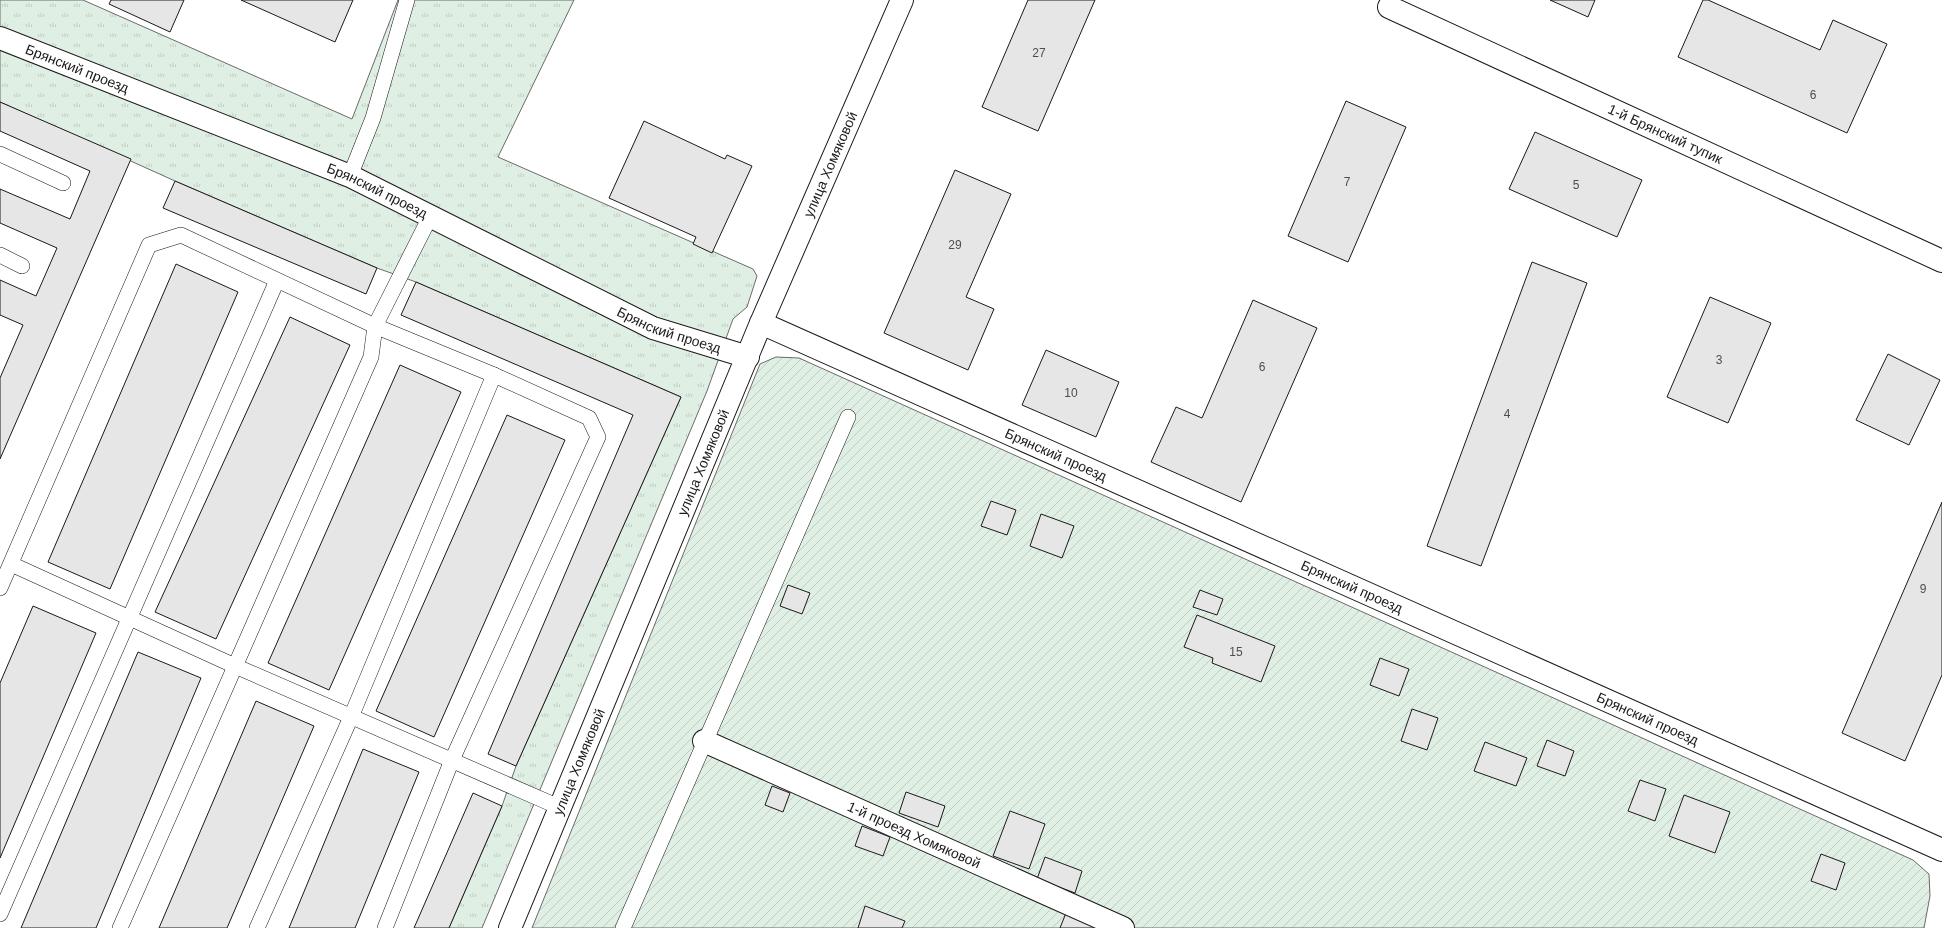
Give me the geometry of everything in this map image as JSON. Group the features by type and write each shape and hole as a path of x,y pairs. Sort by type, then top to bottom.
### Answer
{"street":[{"name":"улица Хомяковой","path":"510,928 761,323 902,0"},
{"name":"1-й Брянский тупик","path":"1389,7 1942,261"},
{"name":"Брянский проезд","path":"0,38 350,176 431,215 653,328 748,356"},
{"name":"Брянский проезд","path":"761,323 1942,850"},
{"name":"1-й проезд Хомяковой","path":"704,741 1123,928"}],"lane":[{"path":"350,176 373,118 407,0"},
{"path":"0,154 63,183"},
{"path":"120,928 371,357 375,326 431,215"},
{"path":"0,588 149,245 181,235 375,326 494,375 589,418 598,437 452,760 385,928"},
{"path":"0,256 22,266"},
{"path":"0,914 128,617 275,285"},
{"path":"257,928 351,717 494,375"},
{"path":"623,928 704,741 848,417"},
{"path":"11,564 235,666 559,807"}],"green space":[{"path":"0,0 83,0 352,119 398,0 574,0 498,157 753,269 757,276 747,307 733,319 707,391 482,928 449,928 502,806 516,766 681,397 416,282 377,268 175,181 0,102"},
{"path":"776,357 799,358 1913,860 1929,874 1930,896 1924,928 532,928 760,364"}],"building":[{"path":"111,0 184,0 170,32 109,4"},
{"path":"241,0 353,0 335,42"},
{"path":"1028,0 1095,0 1038,131 982,107"},
{"path":"1550,0 1595,0 1588,17"},
{"path":"1703,0 1708,0 1820,50 1833,20 1887,44 1847,133 1678,57"},
{"path":"1346,101 1406,127 1348,262 1288,236"},
{"path":"0,102 131,159 0,459 0,378 23,325 0,315 0,280 36,296 57,248 0,223 0,189 70,219 90,171 0,131"},
{"path":"644,121 725,159 727,155 752,166 712,253 693,244 696,237 609,198"},
{"path":"1535,132 1642,180 1617,237 1509,189"},
{"path":"955,170 1011,194 966,297 994,309 968,370 884,333"},
{"path":"175,181 377,268 366,294 163,208"},
{"path":"1532,262 1587,283 1481,566 1427,546"},
{"path":"176,264 238,292 110,589 48,562"},
{"path":"416,282 681,397 516,766 488,754 633,415 401,315"},
{"path":"1710,297 1771,323 1728,423 1667,397"},
{"path":"1253,300 1317,328 1241,502 1151,462 1176,407 1202,418"},
{"path":"290,317 350,345 216,639 155,612"},
{"path":"1046,350 1119,382 1096,437 1022,405"},
{"path":"1888,354 1940,380 1909,445 1856,420"},
{"path":"400,365 461,392 329,690 268,663"},
{"path":"507,415 565,440 434,737 376,711"},
{"path":"991,501 1016,510 1007,535 981,526"},
{"path":"1942,502 1942,675 1905,761 1842,733"},
{"path":"1041,514 1074,526 1062,558 1030,546"},
{"path":"788,585 810,593 802,614 780,606"},
{"path":"1200,590 1223,599 1217,615 1193,607"},
{"path":"33,606 96,633 0,858 0,683"},
{"path":"1197,615 1275,646 1261,682 1212,663 1213,658 1184,647"},
{"path":"138,652 201,678 96,928 21,928"},
{"path":"1380,658 1409,669 1399,696 1370,685"},
{"path":"256,701 314,726 227,928 159,928"},
{"path":"1412,709 1438,718 1427,750 1401,741"},
{"path":"1547,740 1574,751 1565,776 1537,766"},
{"path":"1485,742 1527,758 1516,786 1474,771"},
{"path":"363,749 419,772 355,928 289,928"},
{"path":"1640,780 1666,789 1655,821 1628,811"},
{"path":"772,786 790,793 783,812 765,805"},
{"path":"906,792 945,806 938,827 899,813"},
{"path":"473,793 502,806 449,928 414,928"},
{"path":"1684,795 1730,812 1715,853 1669,836"},
{"path":"1010,811 1045,824 1029,869 993,856"},
{"path":"862,826 890,837 883,856 855,846"},
{"path":"1821,854 1845,863 1836,890 1811,881"},
{"path":"1045,857 1082,871 1075,893 1037,879"},
{"path":"865,906 905,921 902,928 858,928"},
{"path":"1066,913 1097,928 1060,928"}]}
